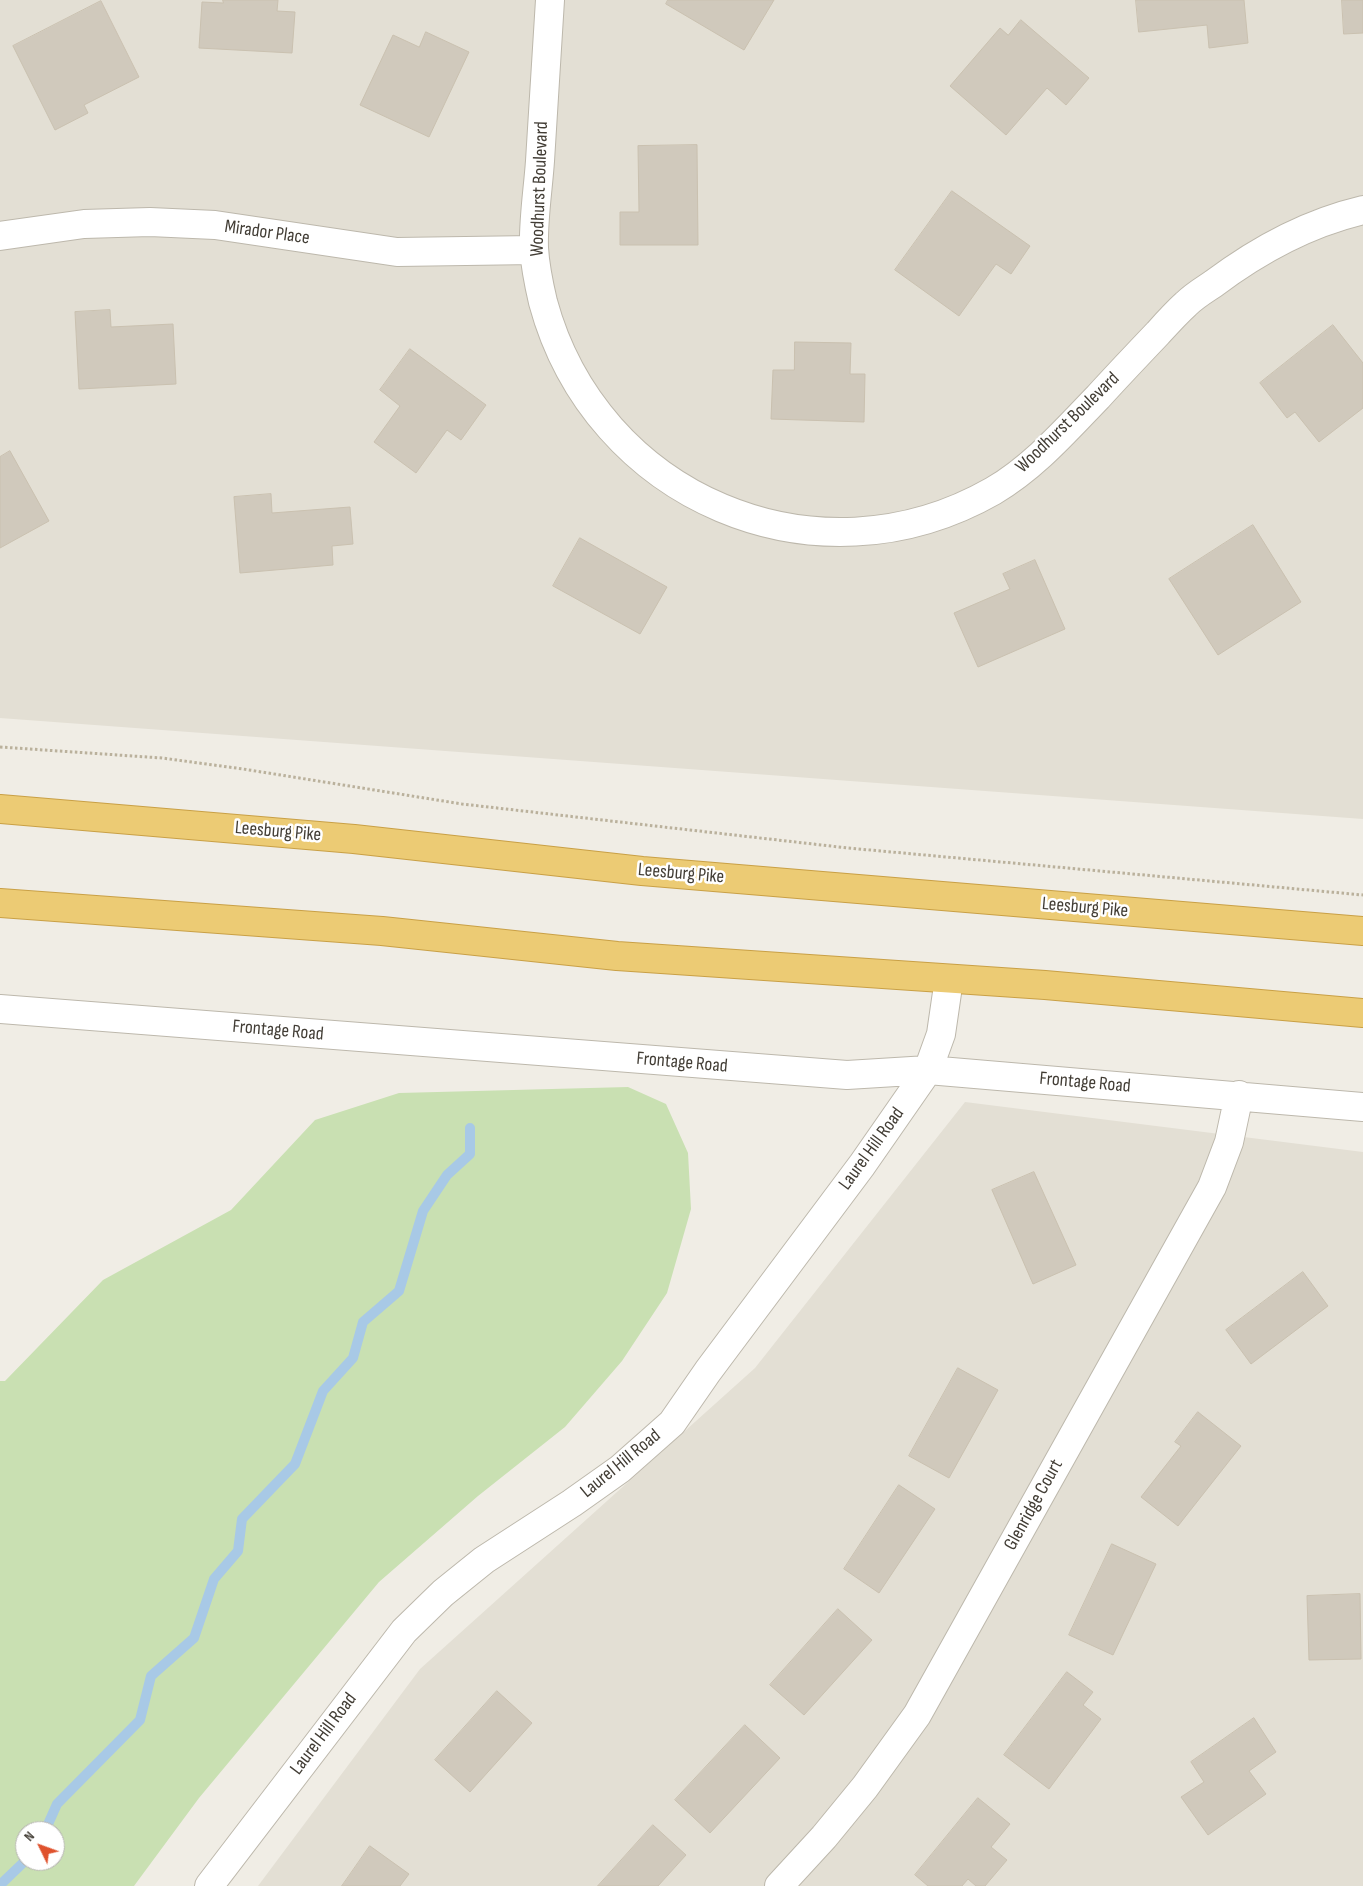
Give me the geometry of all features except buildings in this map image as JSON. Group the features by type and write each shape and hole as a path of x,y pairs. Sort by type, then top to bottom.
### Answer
{"highway":[{"name":"Leesburg Pike","path":"0,809 354,839 642,871 1363,931"},
{"path":"0,903 382,931 617,956 948,980 1045,985 1363,1013"}],"street":[{"name":"Woodhurst Boulevard","path":"550,0 534,250 542,300 556,341 578,385 606,424 641,458 678,486 723,509 772,525 828,532 874,531 919,522 949,512 995,490 1034,461 1062,436 1187,303 1241,263 1290,236 1344,215 1363,210"},
{"name":"Mirador Place","path":"0,236 84,224 150,222 215,225 397,252 534,250"},
{"name":"Laurel Hill Road","path":"209,1886 404,1631 443,1593 484,1560 572,1503 620,1469 672,1423 862,1165 928,1070 941,1034 948,980"},
{"name":"Frontage Road","path":"0,1009 846,1075 928,1070 1363,1107"},
{"name":"Glenridge Court","path":"779,1886 824,1837 865,1786 916,1715 1212,1187 1229,1142 1239,1096"}],"path":[{"path":"0,746 162,758 244,769 462,804 848,848 1363,895"}],"shaded area":[{"path":"0,0 1363,0 1363,819 0,718"},
{"path":"965,1102 1363,1152 1363,1886 258,1886 420,1669 755,1368"}],"green space":[{"path":"628,1087 666,1104 688,1153 691,1209 667,1293 622,1361 565,1427 478,1496 379,1582 199,1798 134,1886 0,1886 0,1381 5,1381 103,1280 231,1210 315,1120 399,1093"}],"waterway":[{"path":"49,1821 57,1804 140,1720 151,1676 194,1638 214,1579 238,1551 242,1519 295,1464 323,1391 353,1358 363,1322 399,1291 423,1211 447,1175 470,1154 470,1128"},
{"path":"0,1885 15,1871"}]}
